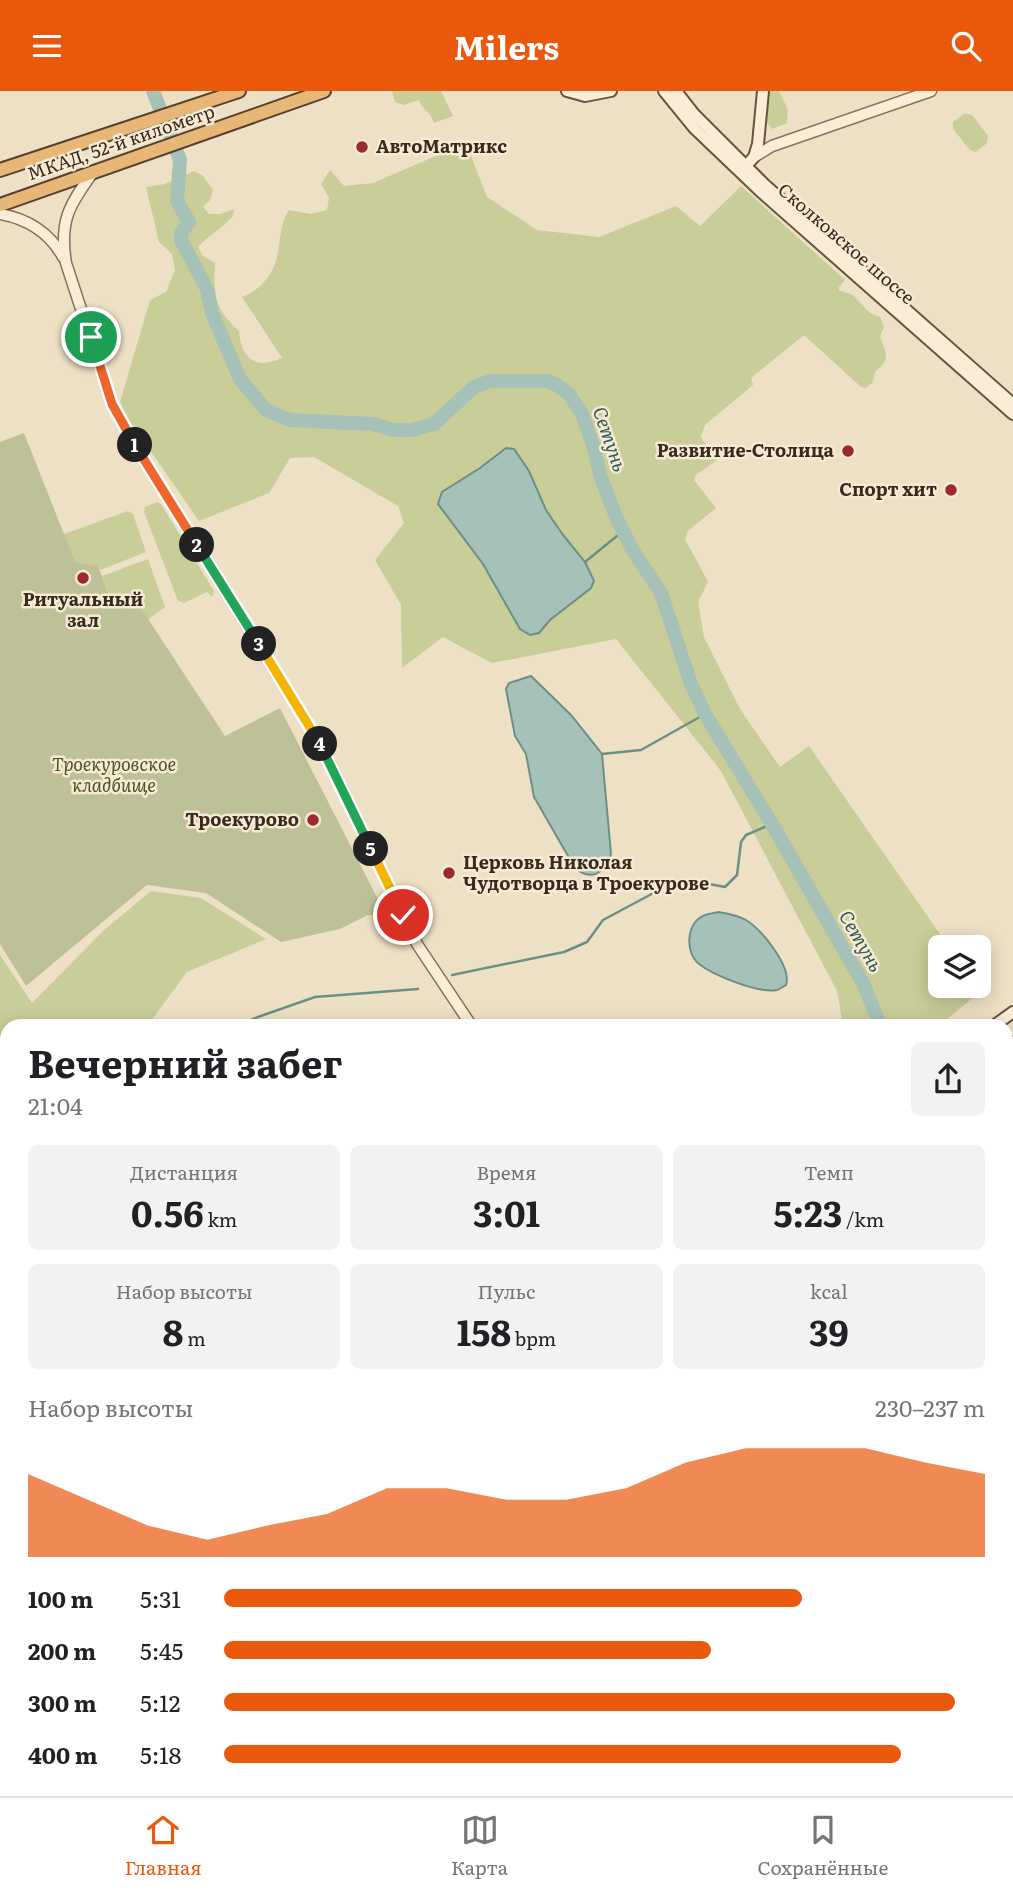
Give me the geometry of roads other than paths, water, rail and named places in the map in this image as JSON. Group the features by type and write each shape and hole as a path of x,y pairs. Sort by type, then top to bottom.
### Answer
{"highway":[{"name":"МКАД, 52-й километр","path":"0,170 239,91"},
{"name":"МКАД, 52-й километр","path":"0,205 324,91"}],"main road":[{"path":"567,91 585,96 611,91"},
{"name":"Сколковское шоссе","path":"664,91 695,129 1013,404"},
{"name":"Сколковское шоссе","path":"676,91 743,169 1013,414"},
{"path":"743,169 754,157 761,132 763,91"}],"street":[{"path":"754,157 772,146 932,91"},
{"path":"94,171 72,202 64,222 63,240 66,263 120,420 321,745 417,944 467,1019"},
{"path":"0,214 31,222 47,235 66,263"}],"water":[{"path":"506,448 514,449 529,471 546,510 585,562 594,581 591,588 550,620 539,633 530,635 520,629 483,564 438,504 442,492"},
{"path":"531,676 571,715 602,754 611,854 605,866 592,875 575,868 534,797 526,754 515,736 506,689 509,683"},
{"path":"719,912 743,918 760,932 785,969 786,985 777,990 769,990 736,983 694,959 689,939 693,925 703,916"}],"waterway":[{"name":"Сетунь","path":"153,91 180,160 177,201 189,222 181,233 181,240 207,289 212,313 240,379 265,409 290,420 373,424 394,430 412,430 434,424 474,387 490,381 548,381 569,394 582,414 616,517 632,549 661,593 691,684 705,714 772,824 864,985 878,1019"},
{"path":"585,562 623,531"},
{"path":"602,754 641,750 705,714"},
{"path":"452,975 564,952 587,942 603,920 676,881 683,879 725,887 737,875 741,842 746,835 772,824"},
{"path":"253,1019 315,997 418,989"}],"place":[{"name":"АвтоМатрикс","path":"362,147"},
{"name":"Развитие-Столица","path":"848,451"},
{"name":"Спорт хит","path":"951,490"},
{"name":"Ритуальный зал","path":"83,578"},
{"name":"Троекурово","path":"313,820"},
{"name":"Церковь Николая Чудотворца в Троекурове","path":"449,873"}],"park label":[{"name":"Троекуровское кладбище","path":"114,776"}]}
